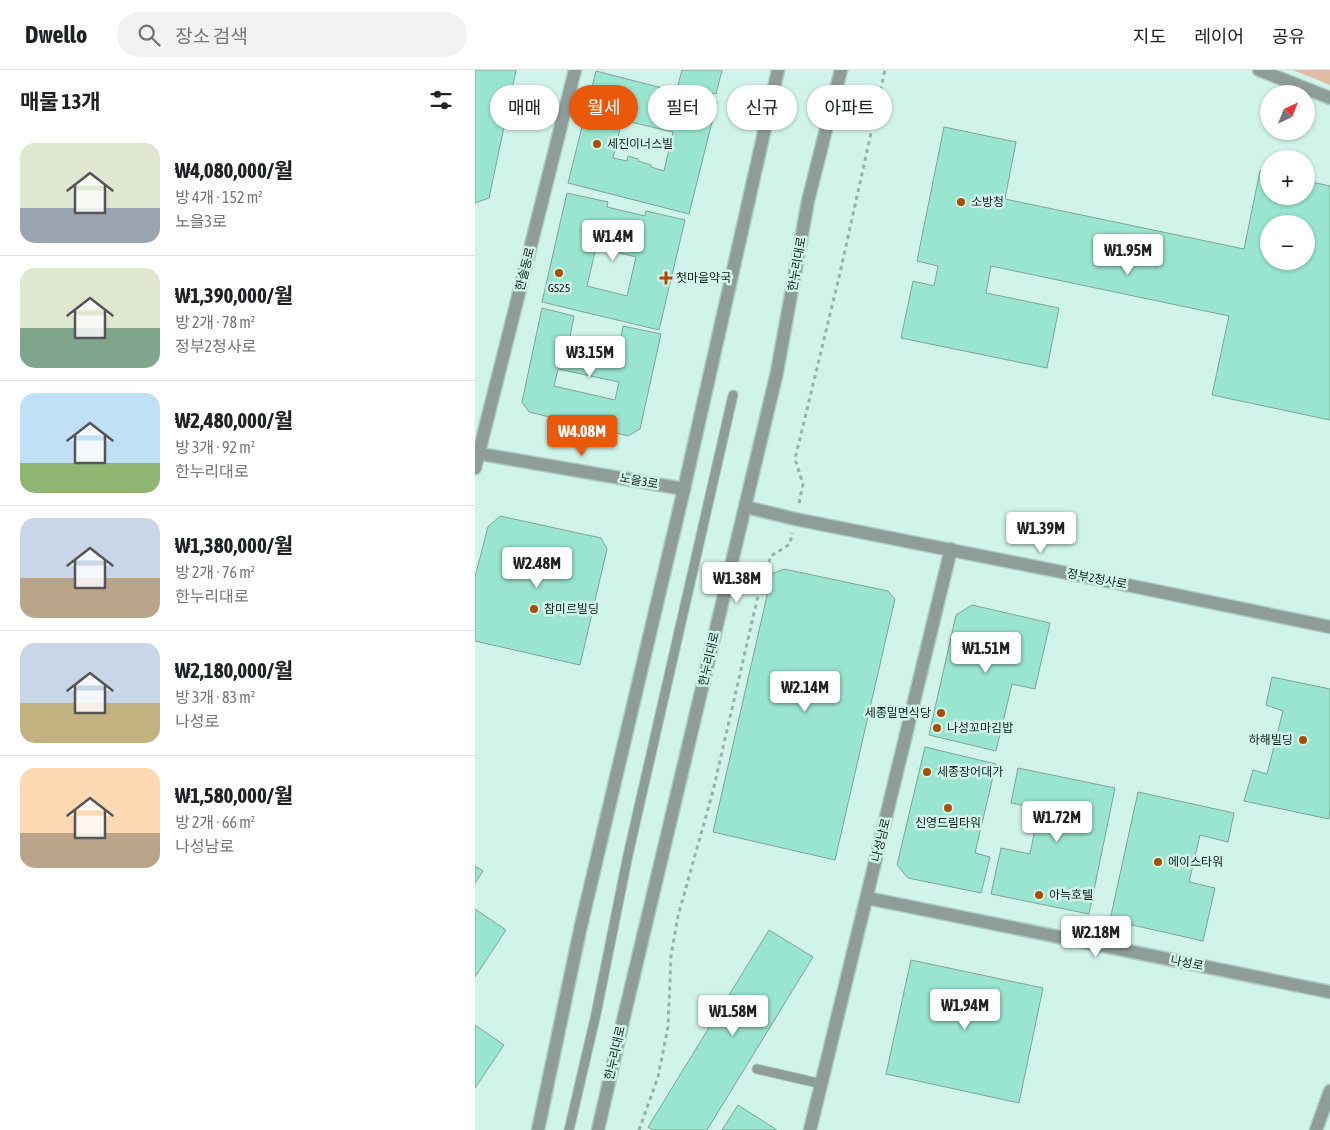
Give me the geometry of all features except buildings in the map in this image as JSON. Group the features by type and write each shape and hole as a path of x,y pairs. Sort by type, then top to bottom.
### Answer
{"street":[{"name":"한솔동로","path":"475,468 477,453 575,70"},
{"path":"538,1130 580,930 684,489 779,70"},
{"name":"한누리대로","path":"598,1130 621,1025 777,372 808,200 841,70"},
{"path":"1259,70 1330,98"},
{"name":"노을3로","path":"477,453 684,489"},
{"name":"정부2청사로","path":"746,507 795,519 1330,627"},
{"name":"나성남로","path":"810,1130 951,550"},
{"name":"나성로","path":"867,898 1330,992"},
{"path":"1316,1130 1330,1091"}],"lane":[{"path":"569,1130 596,1014 628,855 733,395"},
{"path":"757,1069 822,1084"}],"path":[{"path":"803,484 795,459 840,272 885,70"},
{"path":"639,1130 658,1077 665,1044 668,1027 671,956 678,916 713,791 760,587 771,556 789,544"}],"shaded area":[{"path":"1293,70 1330,70 1330,85"}],"place":[{"name":"세진이너스빌","path":"597,144"},
{"name":"소방청","path":"961,202"},
{"name":"GS25","path":"559,273"},
{"name":"첫마을약국","path":"666,278"},
{"name":"참미르빌딩","path":"534,609"},
{"name":"세종밀면식당","path":"941,713"},
{"name":"나성꼬마김밥","path":"937,728"},
{"name":"하해빌딩","path":"1303,740"},
{"name":"세종장어대가","path":"927,772"},
{"name":"신영드림타워","path":"948,808"},
{"name":"에이스타워","path":"1158,862"},
{"name":"아늑호텔","path":"1039,895"}]}
